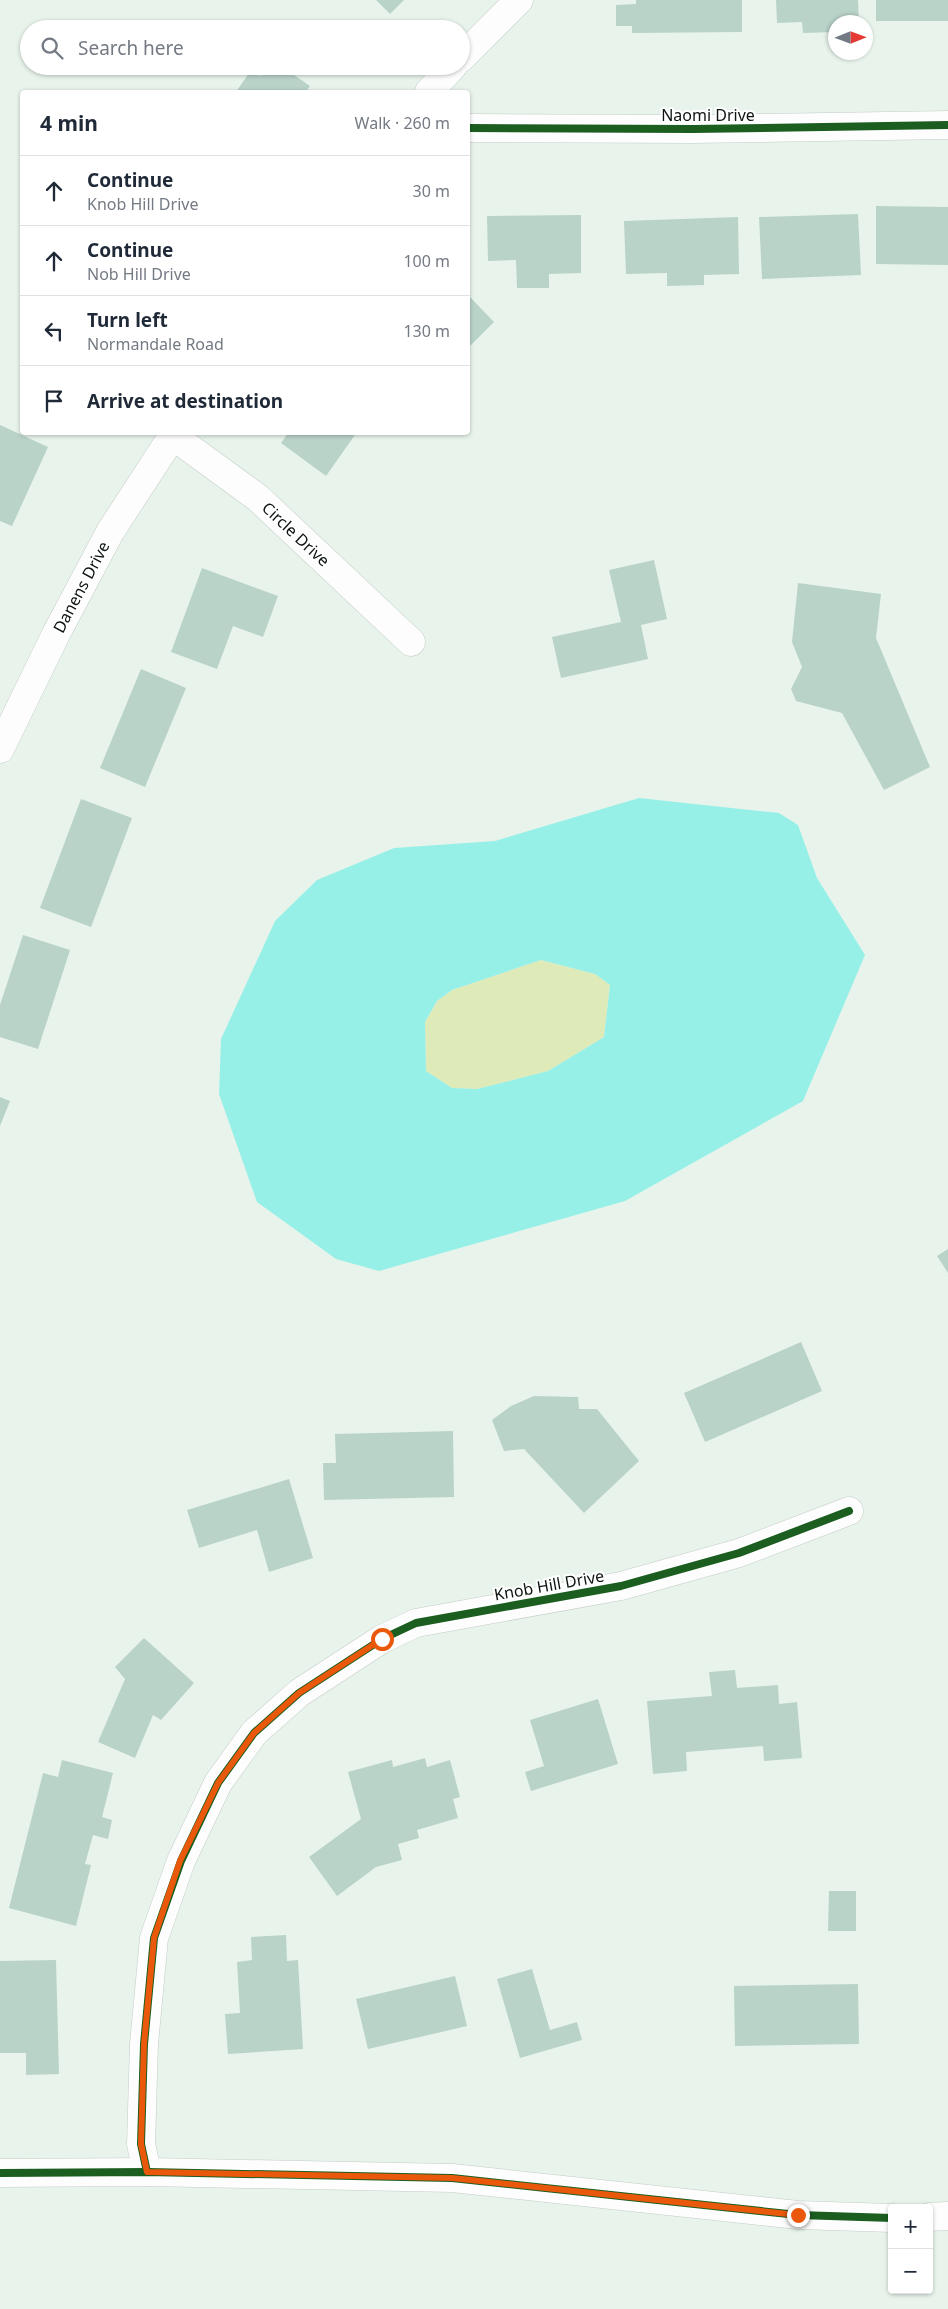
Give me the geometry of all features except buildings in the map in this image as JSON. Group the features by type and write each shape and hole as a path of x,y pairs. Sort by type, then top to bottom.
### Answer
{"street":[{"path":"470,49 519,0"},
{"path":"431,90 445,75"},
{"name":"Naomi Drive","path":"470,128 693,129 948,126"},
{"name":"Danens Drive","path":"0,749 56,634 110,532 173,435"},
{"name":"Circle Drive","path":"175,435 258,498 411,642"},
{"name":"Knob Hill Drive","path":"147,2172 141,2144 144,2044 154,1938 180,1861 218,1783 254,1733 299,1693 350,1658 382,1639 416,1623 621,1586 739,1553 849,1511"},
{"path":"0,2173 147,2172 452,2178 798,2215 888,2218"},
{"path":"933,2217 948,2216"}],"green space":[{"path":"541,960 595,974 610,985 604,1037 548,1071 477,1089 452,1088 426,1071 425,1022 437,1001 452,990"}],"water":[{"path":"639,798 779,813 798,825 817,878 865,955 803,1101 625,1201 379,1271 336,1259 257,1202 219,1094 221,1039 275,921 317,880 394,848 495,841","holes":["541,960 595,974 610,985 604,1037 548,1071 477,1089 452,1088 426,1071 425,1022 437,1001 452,990"]}],"cycle path":[{"path":"470,128 693,129 948,125"},
{"path":"147,2172 141,2144 144,2044 154,1938 181,1861 218,1783 254,1733 299,1693 382,1639 416,1623 621,1586 739,1553 849,1511"},
{"path":"0,2173 147,2172 452,2178 798,2215 888,2218"}],"route":[{"path":"382,1639 350,1658 299,1693 254,1733 218,1783 180,1861 154,1938 144,2044 141,2144 147,2172 452,2178 798,2215"}]}
